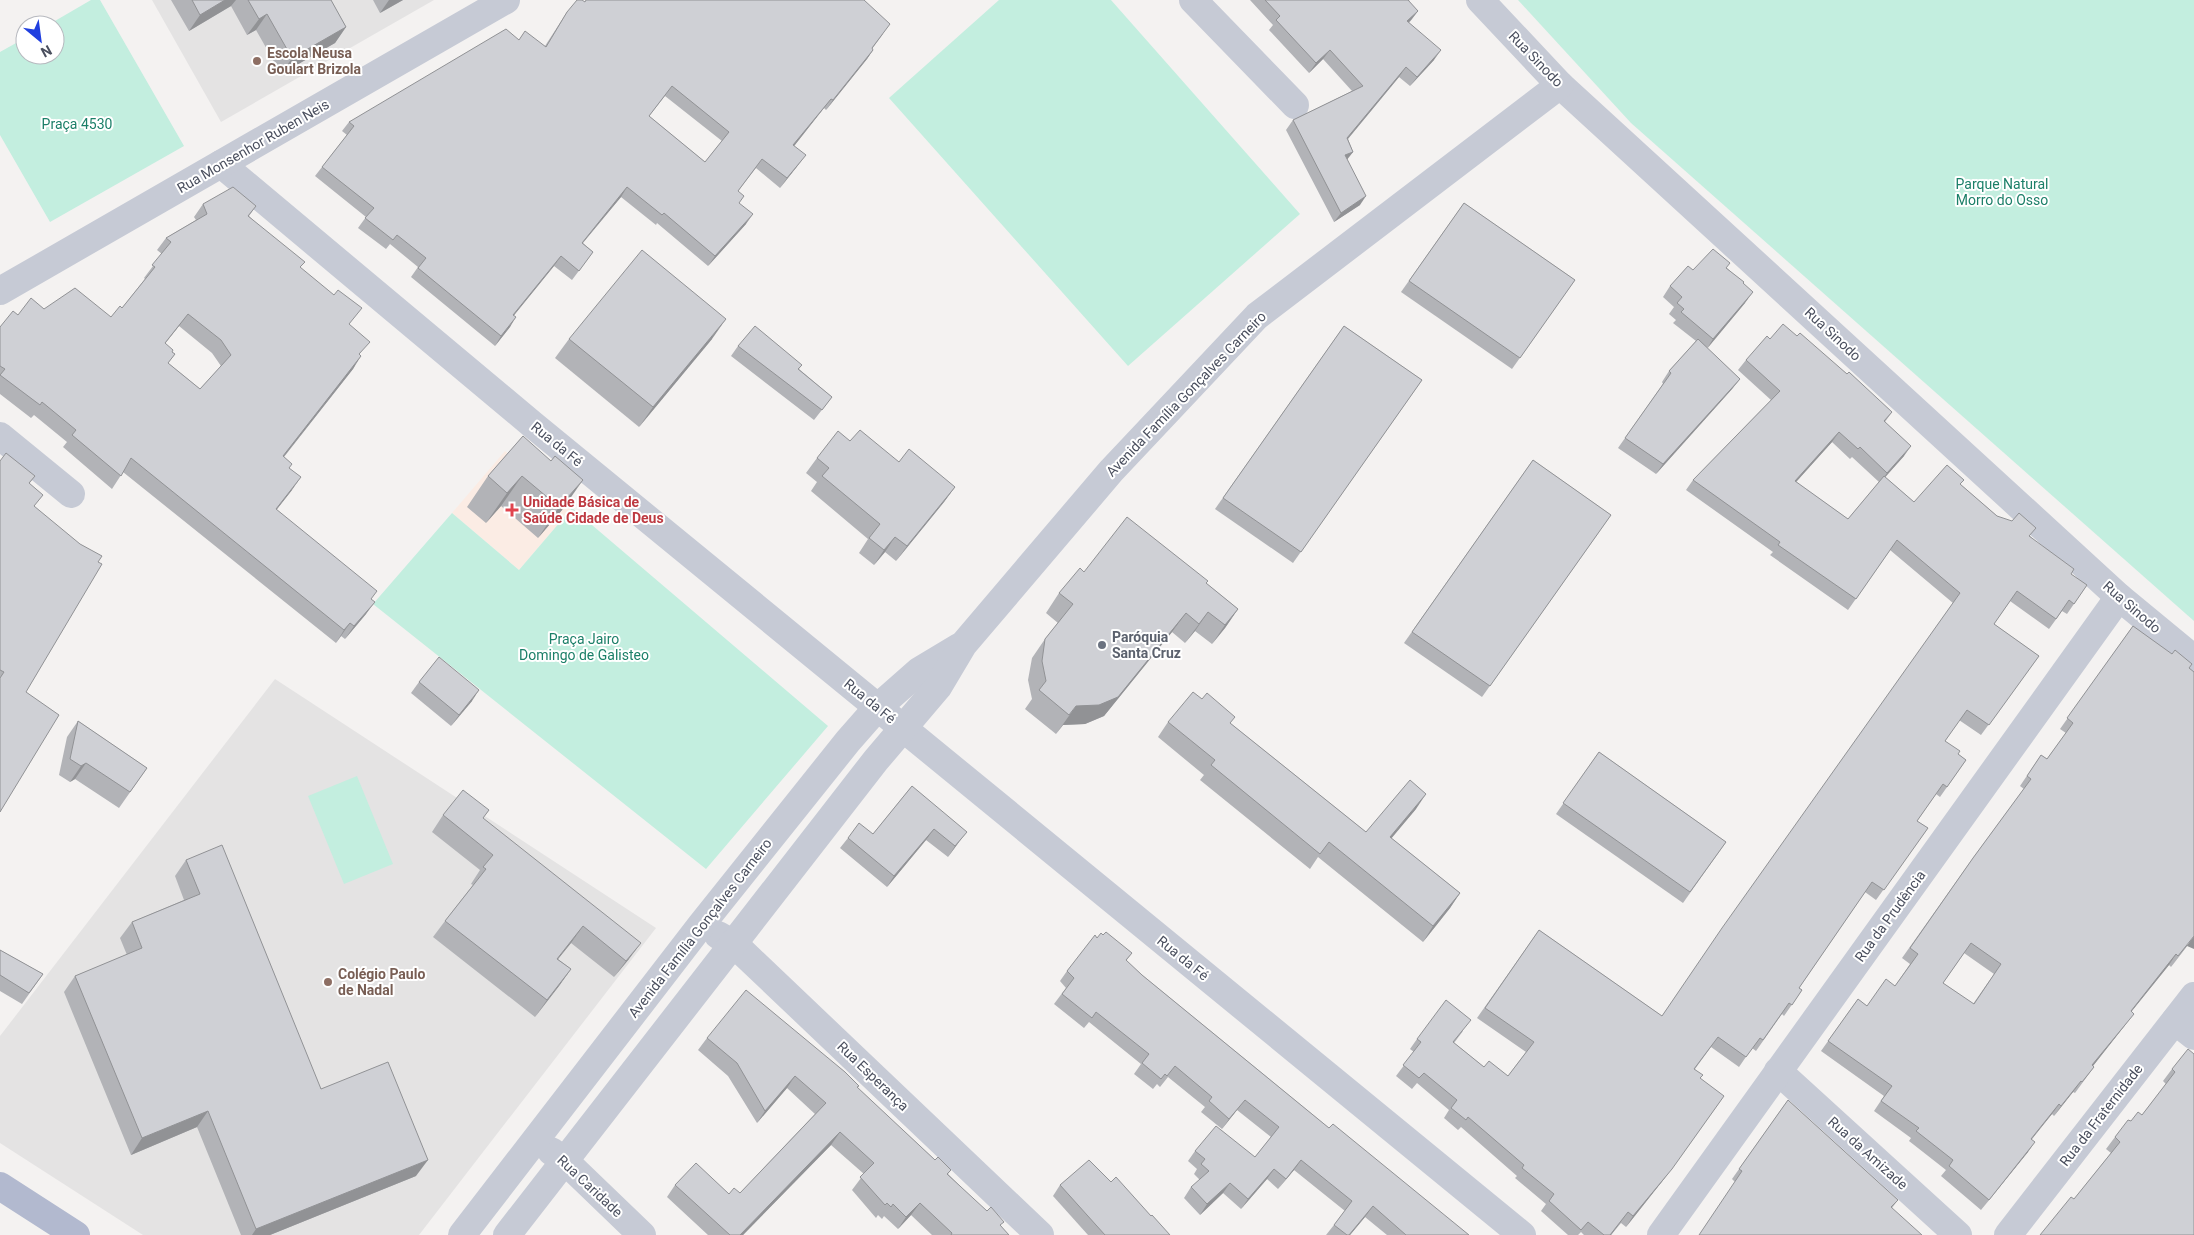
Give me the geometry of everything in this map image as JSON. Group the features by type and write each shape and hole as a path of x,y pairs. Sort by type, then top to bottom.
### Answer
{"main road":[{"path":"0,1186 76,1235"}],"street":[{"name":"Rua Monsenhor Ruben Neis","path":"0,291 506,0"},
{"path":"1193,0 1295,105"},
{"name":"Rua Sinodo","path":"1480,0 1560,85 2120,597 2194,659"},
{"name":"Avenida Família Gonçalves Carneiro","path":"507,1235 876,760 938,687 963,645 1111,471 1257,316 1560,85"},
{"name":"Rua da Fé","path":"220,164 532,425 1522,1235"},
{"path":"0,436 71,494"},
{"name":"Rua da Prudência","path":"1661,1235 2120,597"},
{"name":"Avenida Família Gonçalves Carneiro","path":"462,1235 701,925 877,708 919,672 963,645"},
{"name":"Rua Esperança","path":"701,925 734,944 1040,1235"},
{"name":"Rua da Fraternidade","path":"2008,1235 2184,1028 2194,996"},
{"name":"Rua da Amizade","path":"1778,1071 1958,1235"},
{"name":"Rua Caridade","path":"536,1139 565,1161 642,1235"}],"shaded area":[{"name":"Escola Neusa Goulart Brizola","path":"152,0 434,0 221,122"},
{"name":"Unidade Básica de Saúde Cidade de Deus","path":"505,451 572,508 519,570 452,513"},
{"name":"Colégio Paulo de Nadal","path":"275,679 656,928 419,1235 143,1235 0,1143 0,1036"}],"green space":[{"name":"Praça 4530","path":"91,0 100,0 184,146 50,222 0,135 0,52 15,44 15,65 65,65 65,15"},
{"path":"999,0 1111,0 1300,214 1128,366 889,98"},
{"name":"Parque Natural Morro do Osso","path":"1518,0 2194,0 2194,621 1631,123"},
{"name":"Praça Jairo Domingo de Galisteo","path":"572,508 828,726 706,869 373,604 452,513 519,570"},
{"path":"357,776 393,864 344,884 308,796"}],"building":[{"path":"192,0 225,0 200,15"},
{"path":"248,0 331,0 346,27 292,58 267,14 259,19"},
{"path":"577,0 585,2 586,0 864,0 890,24 872,48 873,50 833,100 831,99 793,145 806,155 787,178 762,159 738,191 744,196 739,203 753,214 715,256 664,213 662,215 627,187 582,243 593,252 579,271 561,256 513,315 516,317 501,336 418,268 426,258 397,235 393,240 365,218 374,208 322,167 354,126 349,122 506,29 519,40 525,31 546,47 567,12","holes":["672,86 729,132 705,162 649,116"]},
{"path":"1265,0 1408,0 1418,11 1407,21 1441,50 1417,77 1406,67 1347,138 1353,152 1345,155 1366,196 1341,213 1293,120 1363,86 1330,50 1316,63 1276,20 1280,16"},
{"path":"233,187 256,206 248,216 305,262 300,267 334,295 338,290 362,308 349,324 370,342 283,456 292,464 289,468 301,477 276,509 377,591 371,599 375,602 354,626 350,623 344,630 131,458 121,476 72,435 76,430 42,402 40,405 0,375 5,369 0,366 0,327 13,311 18,315 31,298 44,309 75,288 111,317 120,306 122,308 155,267 152,265 171,242 166,238 207,214 203,204","holes":["188,314 221,340 231,355 200,389 168,363 175,354 165,343"]},
{"path":"1464,203 1575,280 1520,358 1409,281"},
{"path":"1713,249 1730,263 1726,268 1753,292 1713,339 1681,312 1684,309 1677,303 1682,297 1670,286 1688,266 1693,270"},
{"path":"642,250 726,319 653,407 569,339"},
{"path":"1783,324 1797,336 1800,333 1847,374 1849,372 1892,412 1884,421 1911,446 1887,473 1860,447 1858,449 1839,432 1795,481 1848,519 1884,476 1914,502 1947,465 1964,480 1960,484 1997,516 2012,521 2019,513 2036,528 2029,536 2074,569 2071,574 2087,585 2074,604 2069,600 2056,619 2017,591 1994,624 2039,656 1989,725 1967,710 1945,741 1960,751 1958,754 1966,760 1947,787 1943,784 1917,821 1928,828 1884,890 1872,882 1799,988 1802,990 1792,1005 1789,1003 1763,1040 1760,1038 1746,1057 1718,1037 1694,1069 1703,1075 1700,1078 1724,1096 1672,1169 1633,1216 1628,1212 1610,1235 1604,1235 1588,1222 1581,1230 1549,1201 1554,1194 1522,1168 1524,1165 1468,1117 1466,1120 1451,1108 1457,1100 1424,1073 1419,1078 1403,1065 1421,1042 1417,1039 1446,1000 1471,1020 1453,1042 1484,1067 1489,1061 1508,1076 1534,1042 1485,1008 1539,930 1662,1016 1722,928 1960,593 1897,540 1856,599 1778,545 1780,542 1693,480 1780,391 1746,360 1767,336 1770,339"},
{"path":"755,326 802,365 798,369 832,397 822,410 738,346"},
{"path":"1344,326 1422,380 1301,552 1223,498"},
{"path":"1698,339 1740,379 1663,464 1625,438 1671,373 1669,371"},
{"path":"860,430 899,462 909,449 955,487 907,546 895,537 884,550 869,538 880,524 822,476 829,468 817,458 838,431 850,441"},
{"path":"523,436 551,461 555,456 583,480 559,507 522,476 507,493 488,476"},
{"path":"6,453 35,476 29,483 43,495 34,506 80,544 102,556 98,562 102,564 26,692 59,715 0,812 0,678 4,672 0,670 0,461"},
{"path":"1533,460 1611,515 1490,686 1412,632"},
{"path":"1127,517 1208,581 1206,583 1238,609 1225,625 1208,612 1199,624 1186,613 1118,697 1099,705 1076,706 1069,715 1039,690 1046,681 1042,661 1045,639 1073,604 1059,593 1080,568 1084,572"},
{"path":"2133,626 2172,654 2175,650 2192,664 2189,668 2194,672 2194,936 2178,956 2176,954 2131,1011 2134,1014 2092,1065 2094,1067 2082,1082 2061,1106 2059,1104 2031,1139 2035,1142 1989,1200 1949,1166 1953,1160 1916,1131 1919,1128 1881,1101 1892,1086 1828,1041 1858,999 1867,1006 1886,979 1895,986 1918,954 1910,948 2031,779 2027,776 2041,755 2047,759 2073,723 2067,718","holes":["1971,943 2001,964 1974,1004 1943,983"]},
{"path":"439,657 479,690 459,715 419,682"},
{"path":"1193,692 1202,699 1207,693 1235,717 1230,723 1366,832 1410,780 1426,794 1390,837 1460,893 1433,926 1329,842 1320,854 1211,765 1215,760 1168,722"},
{"path":"78,721 147,768 130,792 86,763 81,766 70,759"},
{"path":"1599,752 1726,842 1690,892 1563,803"},
{"path":"912,786 967,832 955,846 934,829 894,876 848,838 859,823 873,834"},
{"path":"463,790 489,810 483,818 641,943 626,961 583,926 557,959 571,969 547,1000 445,921 486,869 483,867 493,855 443,815"},
{"path":"222,845 321,1089 388,1062 428,1160 256,1229 208,1111 142,1138 75,976 142,948 132,922 200,894 186,860"},
{"path":"1106,932 1132,953 1126,960 1142,975 1329,1128 1333,1124 1469,1235 1406,1235 1373,1206 1347,1235 1334,1225 1352,1201 1301,1160 1286,1179 1274,1169 1248,1199 1230,1183 1207,1204 1191,1187 1209,1171 1201,1164 1205,1159 1195,1151 1216,1126 1255,1157 1279,1127 1245,1100 1229,1119 1209,1101 1212,1097 1175,1066 1167,1076 1165,1074 1161,1079 1142,1063 1149,1054 1096,1012 1092,1018 1062,994 1074,978 1067,971 1095,935 1097,938 1101,933 1103,935"},
{"path":"0,950 43,974 29,993 0,975"},
{"path":"746,990 845,1072 859,1086 857,1087 935,1160 938,1157 951,1170 947,1174 987,1211 991,1207 1004,1222 1000,1225 1009,1235 951,1235 952,1233 920,1203 906,1217 893,1204 891,1207 887,1203 885,1205 860,1177 874,1163 840,1132 740,1235 730,1235 675,1185 696,1163 729,1194 734,1188 740,1193 826,1103 795,1076 765,1111 737,1063 707,1038"},
{"path":"2188,1049 2194,1054 2194,1235 2040,1235 2071,1197 2074,1199 2120,1142 2115,1137 2128,1120 2131,1121 2138,1112 2142,1115 2175,1072 2172,1069"},
{"path":"1788,1100 1898,1200 1891,1207 1922,1235 1699,1235 1742,1171 1739,1169"},
{"path":"1089,1160 1111,1182 1116,1177 1170,1235 1105,1235 1060,1185"}],"place":[{"name":"Escola Neusa Goulart Brizola","path":"257,61"},
{"name":"Unidade Básica de Saúde Cidade de Deus","path":"512,510"},
{"name":"Paróquia Santa Cruz","path":"1102,645"},
{"name":"Colégio Paulo de Nadal","path":"328,982"}]}
